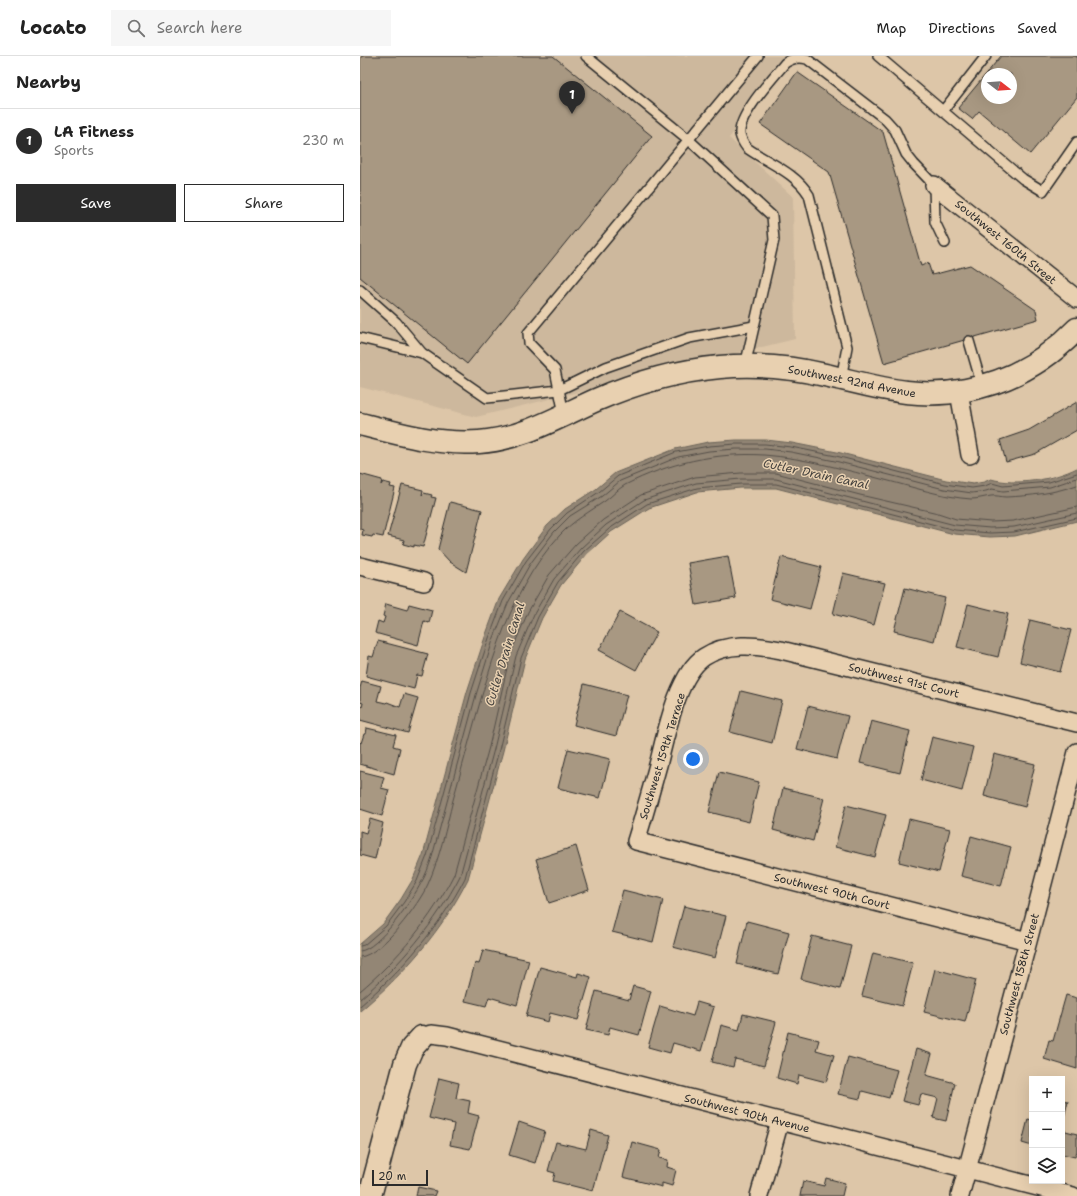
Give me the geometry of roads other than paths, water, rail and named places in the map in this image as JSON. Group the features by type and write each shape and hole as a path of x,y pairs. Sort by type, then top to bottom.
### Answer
{"street":[{"name":"Southwest 160th Street","path":"934,185 1077,299"},
{"name":"Southwest 92nd Avenue","path":"360,424 403,435 433,440 480,442 525,432 564,416 601,398 646,381 696,370 720,367 745,366 789,368 892,391 912,394 959,392 1008,377 1031,366 1047,356 1077,329"},
{"path":"959,392 970,455"},
{"path":"360,566 424,582"},
{"name":"Southwest 91st Court","path":"730,647 750,646 781,650 1077,723"},
{"name":"Southwest 159th Terrace","path":"636,842 672,711 682,686 689,673 702,658 710,653 730,647"},
{"name":"Southwest 158th Street","path":"960,1196 1077,752"},
{"name":"Southwest 90th Court","path":"636,842 1028,941"},
{"name":"Southwest 90th Avenue","path":"422,1037 431,1034 447,1036 1073,1196"},
{"path":"370,1196 406,1064 412,1048 422,1037"},
{"path":"759,1196 780,1121"}],"lane":[{"path":"586,56 689,140 772,216 774,240 745,366"},
{"path":"564,416 555,370 529,344 528,333 758,56"},
{"path":"878,56 1023,179 1043,191 1077,142"},
{"path":"943,111 986,56"},
{"path":"841,379 847,347 812,202 805,189 798,181 747,148 740,133 742,122 747,112 786,63 792,59 801,57 807,59 885,119 895,130 906,154 934,185 935,222 945,244"},
{"path":"360,290 396,322 422,352 487,398 559,390 606,367 690,338 754,326"},
{"path":"360,338 422,352"},
{"path":"969,341 982,386"}],"water":[{"name":"Cutler Drain Canal","path":"766,440 792,443 837,452 946,480 973,484 991,479 1012,482 1034,481 1057,476 1077,468 1077,521 1015,536 990,537 954,534 776,488 741,488 697,492 649,508 611,532 587,554 561,585 542,618 525,659 503,751 468,879 458,898 421,951 392,982 360,1011 360,944 383,924 413,879 423,855 467,692 485,637 499,599 523,559 547,526 565,509 596,489 615,473 675,449 708,442"}],"place":[{"name":"LA Fitness","path":"572,114"}]}
